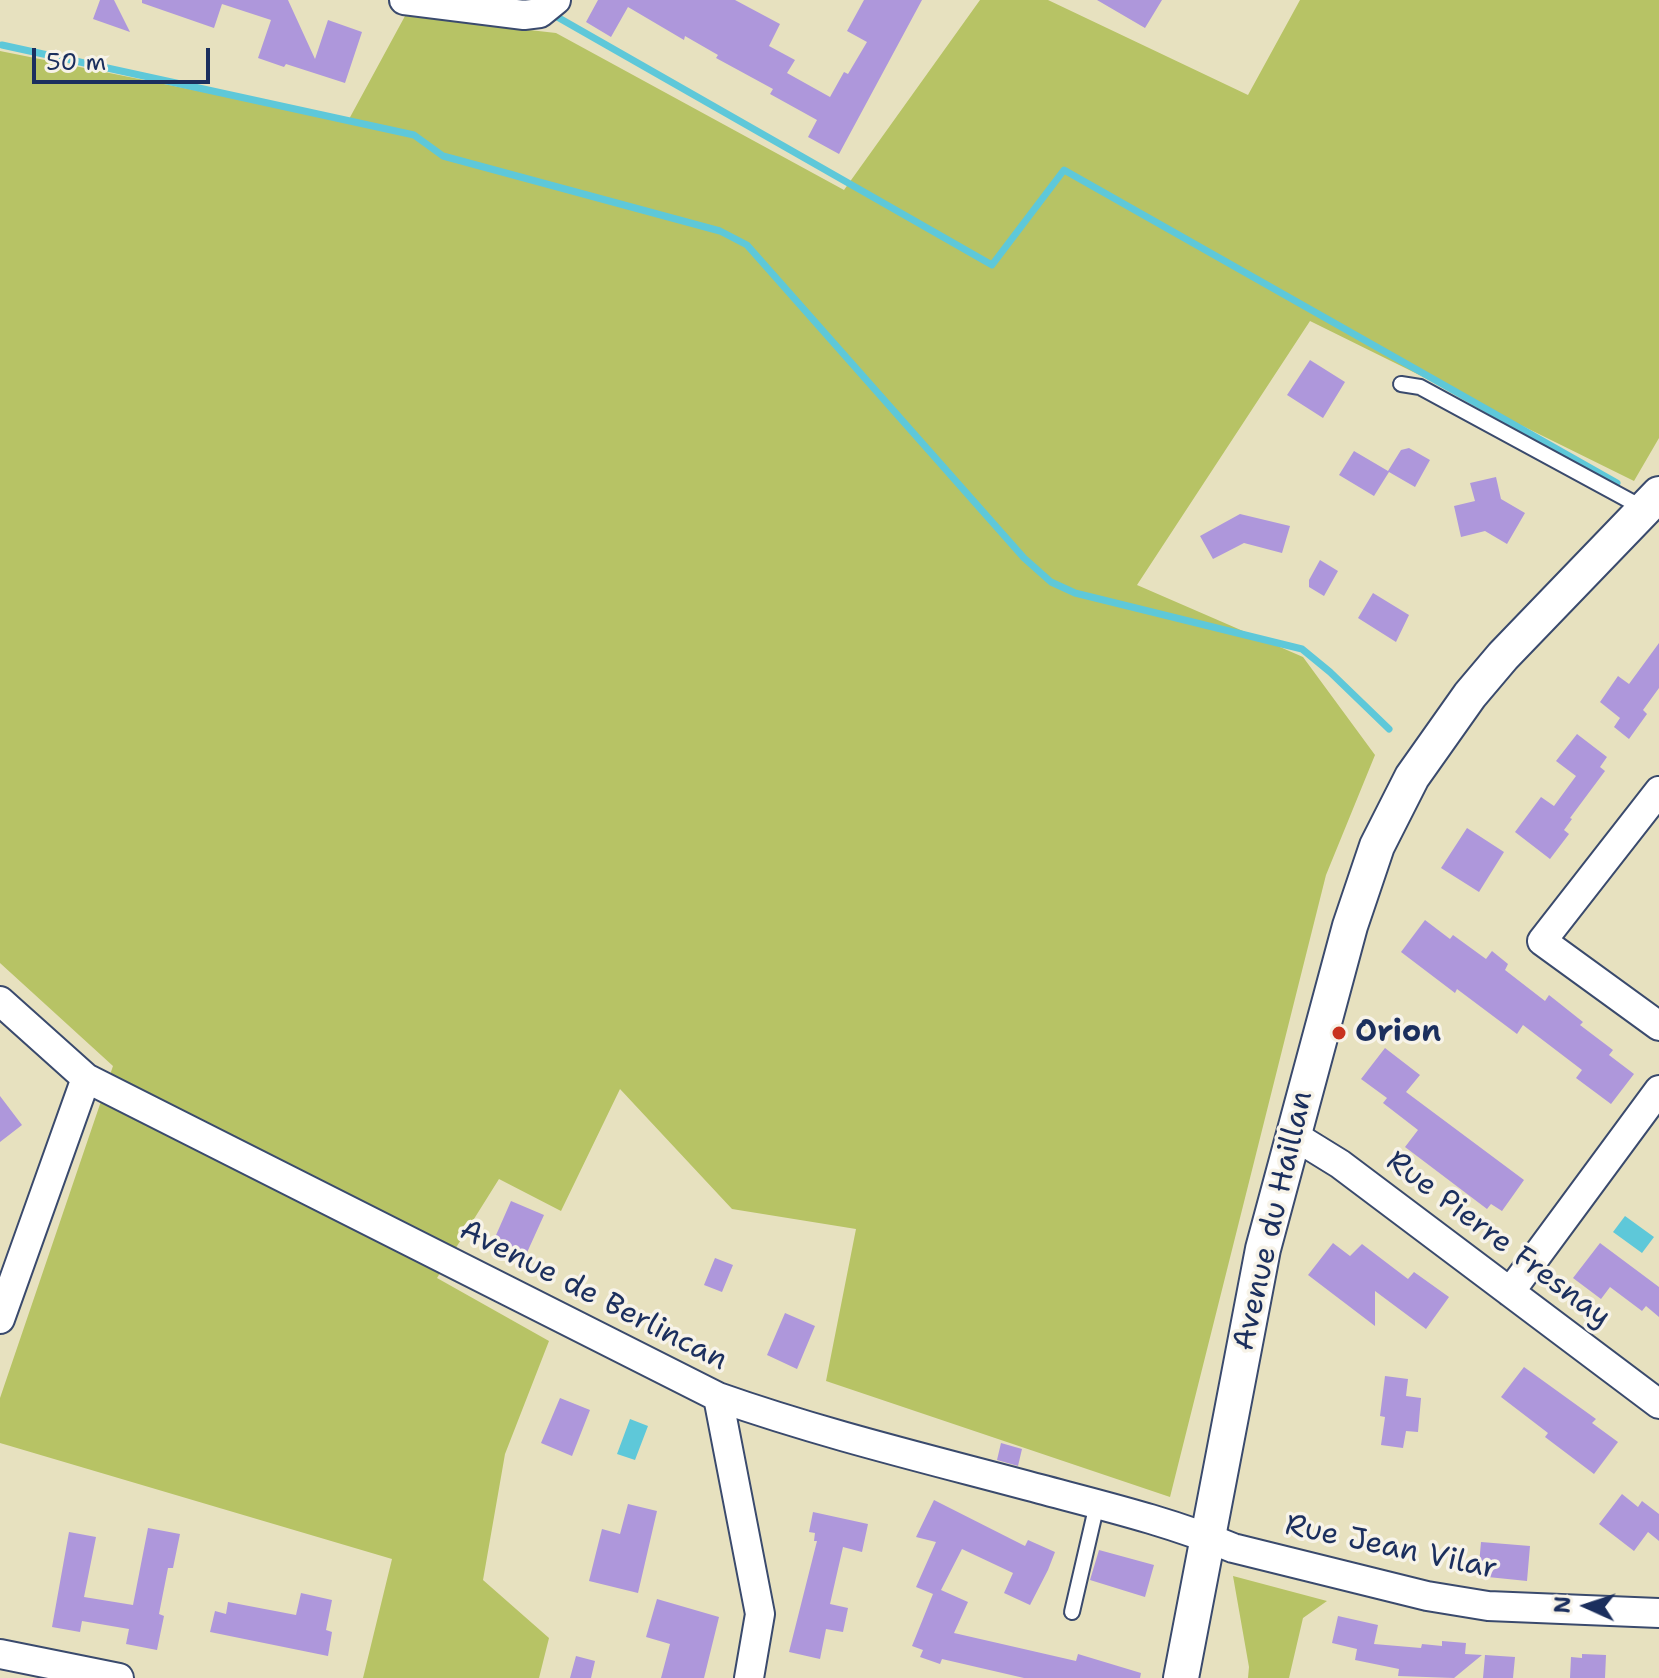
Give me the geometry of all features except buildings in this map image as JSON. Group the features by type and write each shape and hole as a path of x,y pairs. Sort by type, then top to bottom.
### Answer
{"street":[{"path":"404,0 524,15 540,13 556,0"},
{"name":"Avenue du Haillan","path":"1181,1678 1255,1286 1362,885 1388,822 1412,777 1470,695 1503,656 1652,502"},
{"path":"1659,791 1542,941 1659,1026"},
{"name":"Avenue de Berlincan","path":"0,1001 86,1078 718,1397 792,1423 1097,1504 1207,1537"},
{"path":"0,1319 86,1078"},
{"path":"1510,1292 1659,1090"},
{"name":"Rue Pierre Fresnay","path":"1293,1135 1340,1164 1659,1404"},
{"path":"718,1397 760,1614 749,1678"},
{"name":"Rue Jean Vilar","path":"1207,1537 1233,1548 1427,1596 1488,1606 1659,1613"},
{"path":"0,1654 119,1678"}],"lane":[{"path":"1401,384 1420,387 1652,502"},
{"path":"1072,1612 1097,1504"}],"green space":[{"path":"980,0 1048,0 1248,95 1300,0 1659,0 1659,438 1634,481 1310,321 1137,585 1303,657 1375,755 1326,875 1170,1497 826,1381 856,1229 732,1209 620,1089 561,1211 499,1179 437,1278 549,1341 505,1454 483,1580 549,1638 539,1678 363,1678 392,1559 0,1443 0,1398 113,1066 0,963 0,51 348,121 405,16 556,33 844,190"},
{"path":"1233,1576 1327,1601 1303,1618 1289,1678 1248,1678 1249,1667"}],"water":[{"path":"1625,1216 1654,1237 1642,1253 1613,1232"},
{"path":"630,1419 648,1426 635,1460 617,1454"}],"waterway":[{"path":"552,14 992,265 1064,170 1617,483"},
{"path":"2,45 414,135 443,156 720,231 747,245 1024,558 1051,582 1075,593 1302,649 1389,729"}],"place":[{"name":"Orion","path":"1339,1033"}]}
